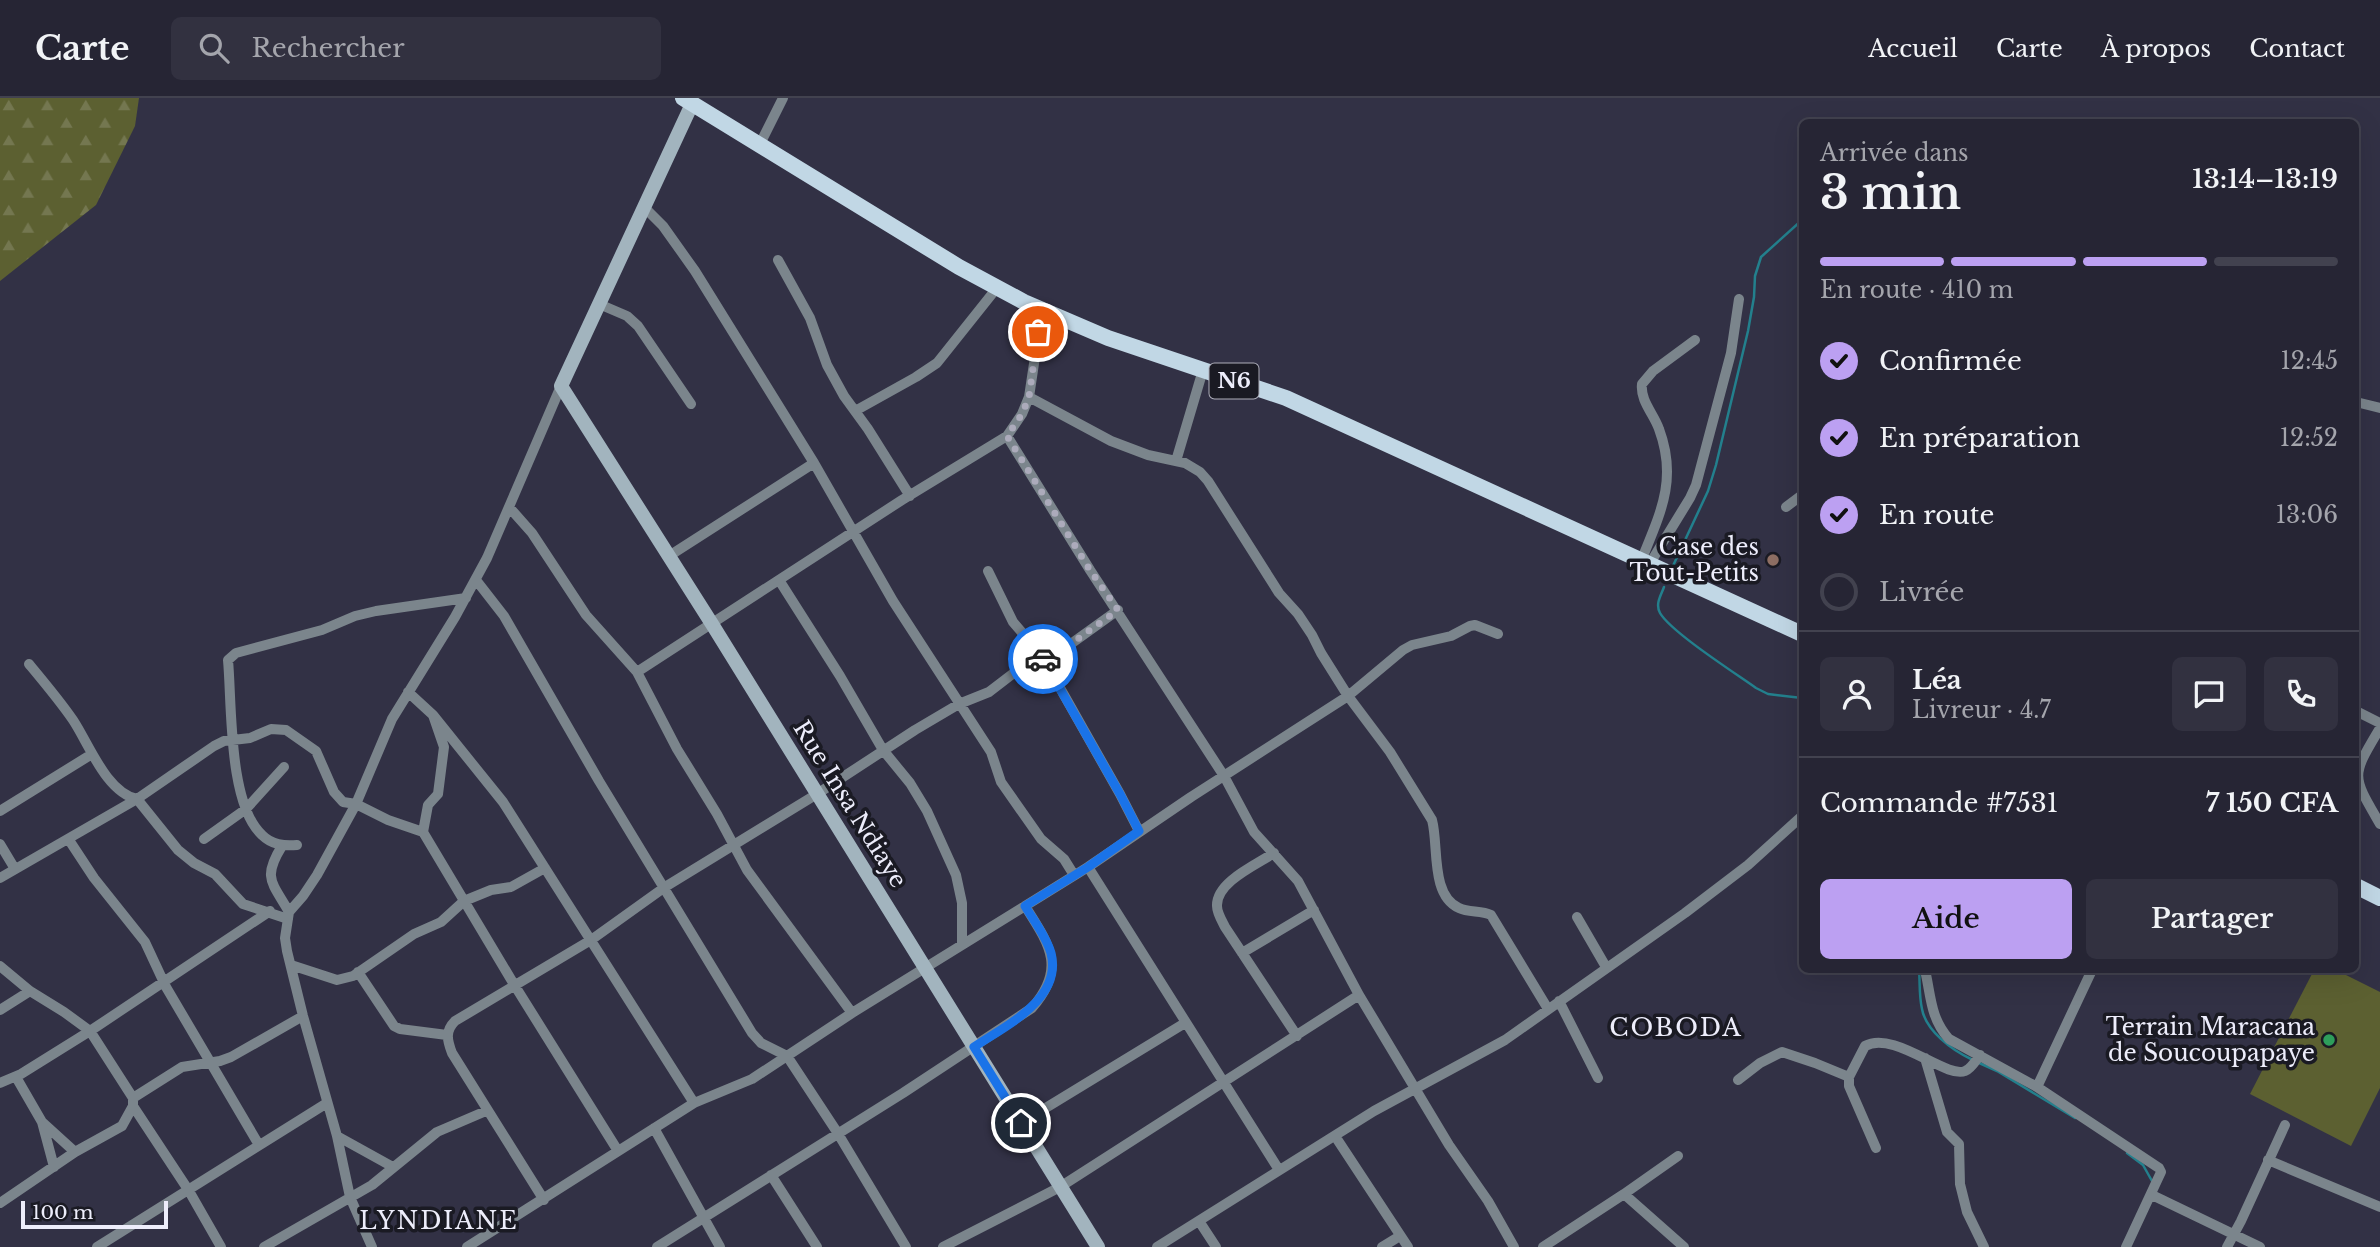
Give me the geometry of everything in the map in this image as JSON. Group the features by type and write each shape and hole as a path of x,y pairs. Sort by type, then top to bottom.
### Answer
{"main road":[{"name":"N6","path":"688,101 996,289 1108,338 1286,398 1799,633"},
{"path":"561,386 644,207 688,101"},
{"name":"Rue Insa Ndiaye","path":"561,386 712,624 1097,1247"},
{"path":"2359,888 2380,898"}],"street":[{"path":"759,146 782,98"},
{"path":"644,207 663,226 695,271 855,531 893,601 991,752 1001,782 1041,839 1064,859 1074,875"},
{"path":"778,260 810,318 827,365 909,496"},
{"path":"855,411 937,363 996,289"},
{"path":"1645,563 1696,485 1731,353 1739,299"},
{"path":"598,304 627,316 638,326 691,404"},
{"path":"637,672 909,496 1007,436 1022,414 1029,397 1042,310"},
{"path":"1645,563 1665,500 1668,477 1663,440 1643,398 1642,384 1653,371 1695,340"},
{"path":"1176,461 1203,370"},
{"path":"372,1247 350,1197 337,1136 303,1016 285,938 288,915 317,875 356,804 383,738 476,580 561,386"},
{"path":"1029,397 1111,441 1192,467 1208,481 1279,593 1298,614 1348,696 1390,752 1432,820 1435,830 1434,857 1443,890 1449,900 1459,908 1491,915 1548,1009"},
{"path":"2359,403 2380,408"},
{"path":"1007,436 1090,570 1224,776 1254,832 1298,881 1359,995 1514,1247"},
{"path":"669,556 814,463"},
{"path":"1786,507 1799,497"},
{"path":"509,507 532,533 586,615 637,672 677,749 734,846 773,907 852,1013"},
{"path":"988,571 1013,622 1042,656 1139,831"},
{"path":"476,580 504,616 599,781 752,1033 761,1043 787,1056 837,1132 906,1247"},
{"path":"779,580 883,750 911,783 927,811 956,875 962,903 962,943"},
{"path":"298,845 282,846 264,838 246,808 232,740 228,660 236,653 322,630 355,616 466,597"},
{"path":"544,1200 452,1053 447,1035 450,1026 591,940 665,887 817,794 883,750 959,704 989,692 1028,662 1061,651 1118,610"},
{"path":"467,1247 694,1103 752,1079 962,943 1088,867 1348,696 1403,650 1412,645 1451,636 1475,625 1498,634"},
{"path":"29,664 62,705 92,754 119,789 129,797 138,799 178,850 194,863 215,874 243,904 288,915"},
{"path":"408,692 433,715 503,802 694,1103"},
{"path":"2359,713 2380,725 2359,768"},
{"path":"423,832 428,805 438,794 444,757 442,737 433,715"},
{"path":"0,878 138,799 214,746 250,738 271,729 286,730 316,751 334,792 343,802 356,804 388,820 423,832 618,1151"},
{"path":"0,811 92,754"},
{"path":"204,839 246,808 285,767"},
{"path":"2359,785 2380,824"},
{"path":"1157,1247 1415,1088 1489,1050 1685,913 1748,865 1799,819"},
{"path":"69,840 93,878 145,942 164,983 258,1144"},
{"path":"0,844 15,869"},
{"path":"282,846 271,864 270,872 271,881 288,915"},
{"path":"1274,853 1224,886 1218,895 1217,908 1225,927 1297,1036"},
{"path":"1088,867 1279,1170"},
{"path":"291,965 337,981 358,972 414,934 441,922 464,901 491,890 511,887 545,868"},
{"path":"657,1247 1032,1008 1044,994 1051,977 1053,961 1045,937 1025,906"},
{"path":"1242,953 1314,910"},
{"path":"0,1083 16,1077 90,1031 270,911"},
{"path":"1577,917 1606,967"},
{"path":"0,966 30,991 90,1031 221,1247"},
{"path":"358,972 394,1026 447,1035"},
{"path":"1926,973 1933,1015 1949,1039 2037,1087 2155,1163 2161,1172 2126,1247"},
{"path":"2037,1087 2089,973"},
{"path":"0,1010 30,991"},
{"path":"943,1247 1060,1187 1359,995"},
{"path":"1559,1002 1598,1078"},
{"path":"0,1203 75,1152 122,1126 133,1102 182,1067 231,1057 303,1016"},
{"path":"1021,1123 1185,1023"},
{"path":"1876,1148 1853,1097 1849,1077 1861,1051 1868,1043 1898,1046 1957,1072 1969,1069 1980,1055"},
{"path":"1738,1080 1760,1063 1782,1052 1849,1077"},
{"path":"1925,1058 1947,1132 1959,1144 1960,1184 1967,1212 1984,1247"},
{"path":"16,1077 41,1122 54,1167"},
{"path":"97,1247 327,1103"},
{"path":"264,1247 372,1185 437,1132 486,1111"},
{"path":"41,1122 75,1152"},
{"path":"2227,1247 2285,1125"},
{"path":"654,1128 720,1247"},
{"path":"337,1136 393,1167"},
{"path":"1335,1136 1408,1247"},
{"path":"1543,1247 1678,1156"},
{"path":"2268,1160 2380,1207"},
{"path":"771,1175 817,1247"},
{"path":"1624,1194 1684,1247"},
{"path":"2152,1195 2260,1247"},
{"path":"1199,1221 1216,1247"},
{"path":"1382,1247 1400,1236"}],"green space":[{"path":"0,98 139,98 135,126 96,205 0,281"},
{"name":"Terrain Maracana de Soucoupapaye","path":"2312,973 2342,973 2380,992 2380,1088 2351,1146 2250,1094"}],"waterway":[{"path":"1672,568 1708,491 1716,465 1748,331 1755,276 1761,257 1799,223"},
{"path":"1664,587 1658,603 1659,610 1677,631 1756,688 1768,694 1799,698"},
{"path":"1919,973 1924,1017 1934,1032 1948,1045 1971,1059"},
{"path":"1977,1062 1997,1071 2075,1118"},
{"path":"2127,1153 2143,1165 2152,1181"}],"way so far":[{"path":"1038,332 1029,397 1022,414 1007,436 1118,610 1061,651 1042,656 1043,659"}],"place":[{"name":"Case des Tout-Petits","path":"1773,560"},
{"name":"Terrain Maracana de Soucoupapaye","path":"2329,1040"}],"district":[{"name":"COBODA","path":"1676,1027"},
{"name":"LYNDIANE","path":"439,1220"}],"route":[{"path":"1021,1123 974,1047 1032,1008 1044,994 1051,977 1053,961 1050,950 1025,906 1139,831 1043,659"}]}
